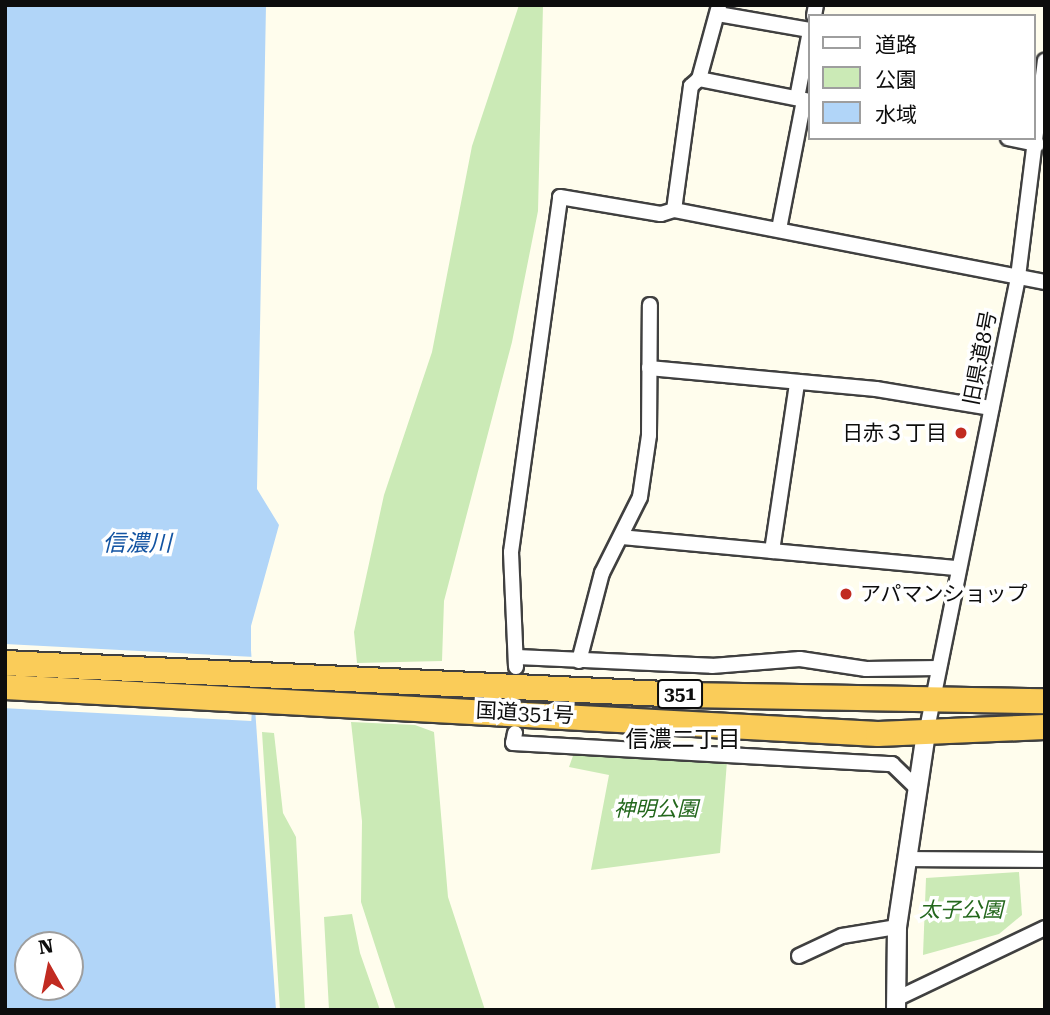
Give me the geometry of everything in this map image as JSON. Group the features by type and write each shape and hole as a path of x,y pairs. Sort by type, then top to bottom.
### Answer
{"highway":[{"name":"国道351号","path":"5,663 926,734 1045,727"},
{"name":"国道351号","path":"5,687 935,703 1045,701"}],"street":[{"path":"674,210 691,86 699,79 719,10 808,31"},
{"path":"779,229 804,100 808,54"},
{"name":"旧県道8号","path":"926,734 935,703 938,668 957,568 1018,277 1040,138 1041,68"},
{"path":"699,79 804,100"},
{"path":"938,668 866,669 800,659 712,666 579,661 517,662 511,552 560,197 661,214 674,210 1045,282"},
{"path":"579,661 602,573 640,497 649,368 650,305"},
{"path":"649,368 797,383 991,408"},
{"path":"772,551 797,383"},
{"path":"621,537 957,568"},
{"path":"515,733 513,743 892,764 916,787"},
{"path":"926,734 897,927 896,1004 1045,928"},
{"path":"906,859 1045,860"},
{"path":"799,956 842,936 897,927"}],"green space":[{"path":"519,5 543,5 538,211 512,342 444,601 442,661 357,663 354,632 384,495 432,352 472,146"},
{"path":"351,722 415,725 434,732 448,897 485,1010 396,1010 361,902 362,821"},
{"path":"262,732 274,733 283,813 296,837 305,1010 280,1010"},
{"name":"神明公園","path":"574,753 727,761 720,853 591,870 609,775 569,767"},
{"name":"太子公園","path":"1019,872 1022,915 999,934 923,955 926,878"},
{"path":"352,914 360,953 380,1010 329,1010 324,917"}],"water":[{"name":"信濃川","path":"5,5 266,5 257,489 279,525 251,626 251,650 276,1010 5,1010"}],"pier":[{"path":"5,644 255,657 251,721 5,708"}],"place":[{"name":"日赤３丁目","path":"961,433"},
{"name":"アパマンショップ","path":"846,594"}],"district":[{"name":"信濃二丁目","path":"683,740"}]}
